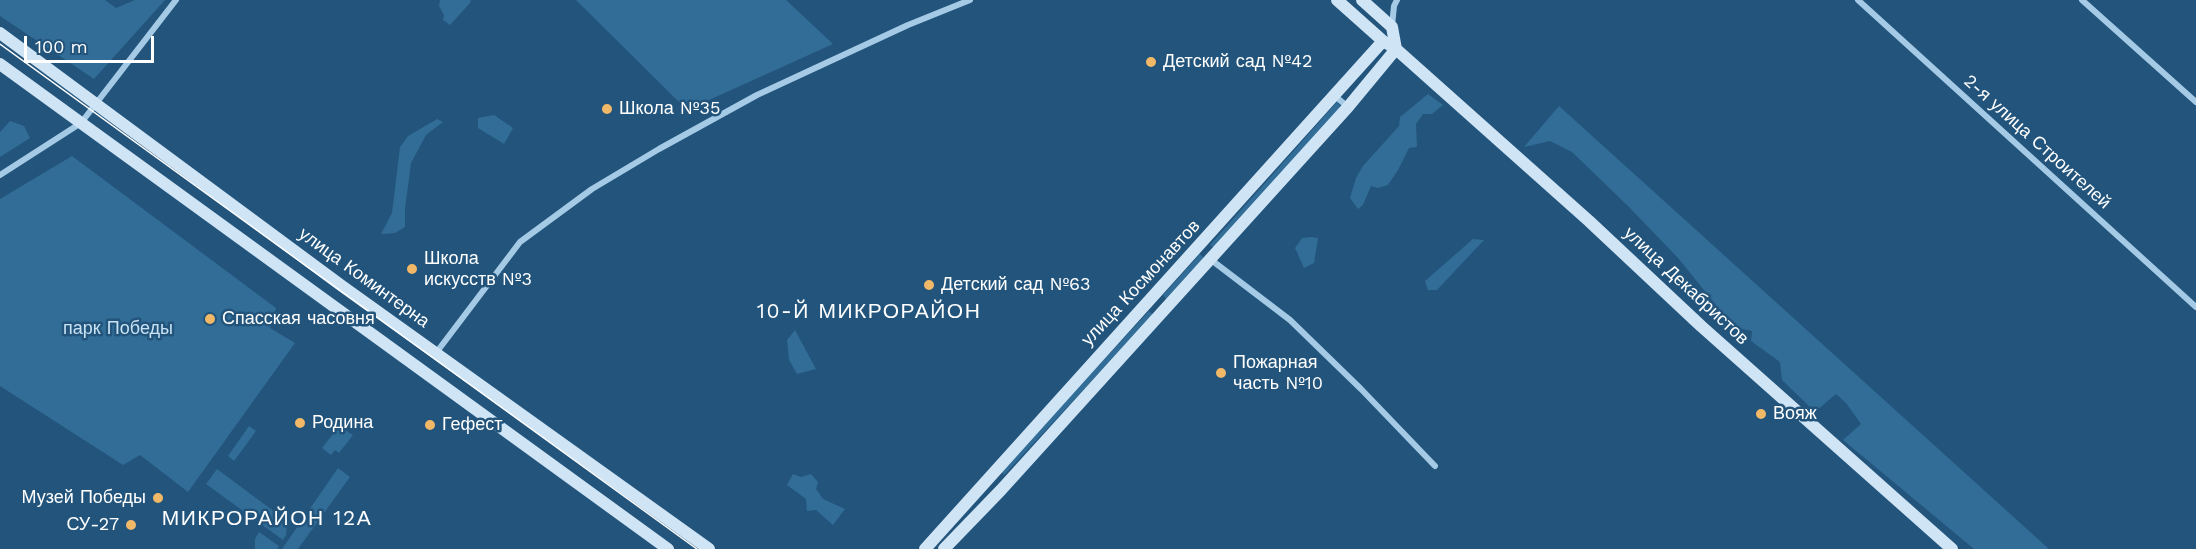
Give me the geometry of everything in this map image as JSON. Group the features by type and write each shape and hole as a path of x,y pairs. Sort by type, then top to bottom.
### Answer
{"street":[{"path":"0,175 81,123 176,0"},
{"path":"436,353 519,242 592,189 658,149 757,95 908,25 970,0"},
{"name":"улица Декабристов","path":"1337,0 1383,41 1396,49 1589,221 1701,326 1952,549"},
{"path":"1362,0 1392,27"},
{"path":"1396,49 1392,27 1394,6 1397,0"},
{"name":"2-я улица Строителей","path":"1858,0 2196,307"},
{"path":"2082,0 2196,102"},
{"path":"1383,41 1392,27"},
{"name":"улица Коминтерна","path":"0,33 342,286 709,549"},
{"name":"улица Космонавтов","path":"925,549 1383,41"},
{"name":"улица Космонавтов","path":"944,549 1001,490 1348,107 1396,49"},
{"path":"0,64 668,549"},
{"path":"1335,96 1348,107"},
{"path":"1209,259 1290,320 1361,388 1435,466"},
{"path":"988,478 1001,490"}],"green space":[{"path":"0,0 105,0 116,8 135,0 165,0 94,79 0,16"},
{"path":"440,0 471,0 450,25 443,20 444,15 439,6"},
{"path":"576,0 786,0 833,44 687,110"},
{"path":"1428,94 1443,105 1432,114 1423,114 1416,124 1417,147 1409,148 1388,185 1378,188 1371,186 1363,205 1358,209 1350,198 1356,178 1363,166 1399,126 1400,117"},
{"path":"1337,102 1342,108 1214,248 1210,245"},
{"path":"1559,106 2049,549 1974,549 1843,440 1861,424 1846,403 1836,394 1815,412 1782,380 1780,362 1751,341 1752,331 1724,325 1716,305 1678,258 1572,152 1550,141 1524,147"},
{"path":"494,115 513,128 504,144 478,128 478,118"},
{"path":"437,119 443,122 426,135 411,163 405,227 395,233 381,234 392,213 400,147 408,136"},
{"path":"10,121 24,126 30,138 0,157 0,132"},
{"name":"парк Победы","path":"72,156 276,308 270,328 295,343 188,492 140,455 123,465 0,386 0,199"},
{"path":"1302,238 1318,238 1314,263 1304,268 1295,248"},
{"path":"1473,239 1484,240 1437,290 1428,290 1425,281"},
{"path":"1200,254 1204,258 1166,299 1163,295"},
{"path":"1149,311 1153,315 1004,475 1001,471"},
{"path":"795,330 816,369 797,374 789,360 787,340"},
{"path":"249,426 256,431 234,461 228,456"},
{"path":"339,426 353,435 339,453 335,450 331,455 322,448"},
{"path":"338,468 350,477 298,549 282,549"},
{"path":"217,469 287,521 286,535 283,540 206,484"},
{"path":"793,474 801,477 811,474 818,482 816,489 823,499 845,509 833,525 816,510 807,511 806,499 787,485"},
{"path":"259,532 279,546 277,549 255,549 255,539"}],"tram line":[{"path":"0,44 697,549"}],"place":[{"name":"Детский сад №42","path":"1151,62"},
{"name":"Школа №35","path":"607,109"},
{"name":"Школа искусств №3","path":"412,269"},
{"name":"Детский сад №63","path":"929,285"},
{"name":"Спасская часовня","path":"210,319"},
{"name":"Пожарная часть №10","path":"1221,373"},
{"name":"Вояж","path":"1761,414"},
{"name":"Родина","path":"300,423"},
{"name":"Гефест","path":"430,425"},
{"name":"Музей Победы","path":"158,498"},
{"name":"СУ-27","path":"131,525"}],"district":[{"name":"10-Й МИКРОРАЙОН","path":"869,312"},
{"name":"МИКРОРАЙОН 12А","path":"267,519"}]}
